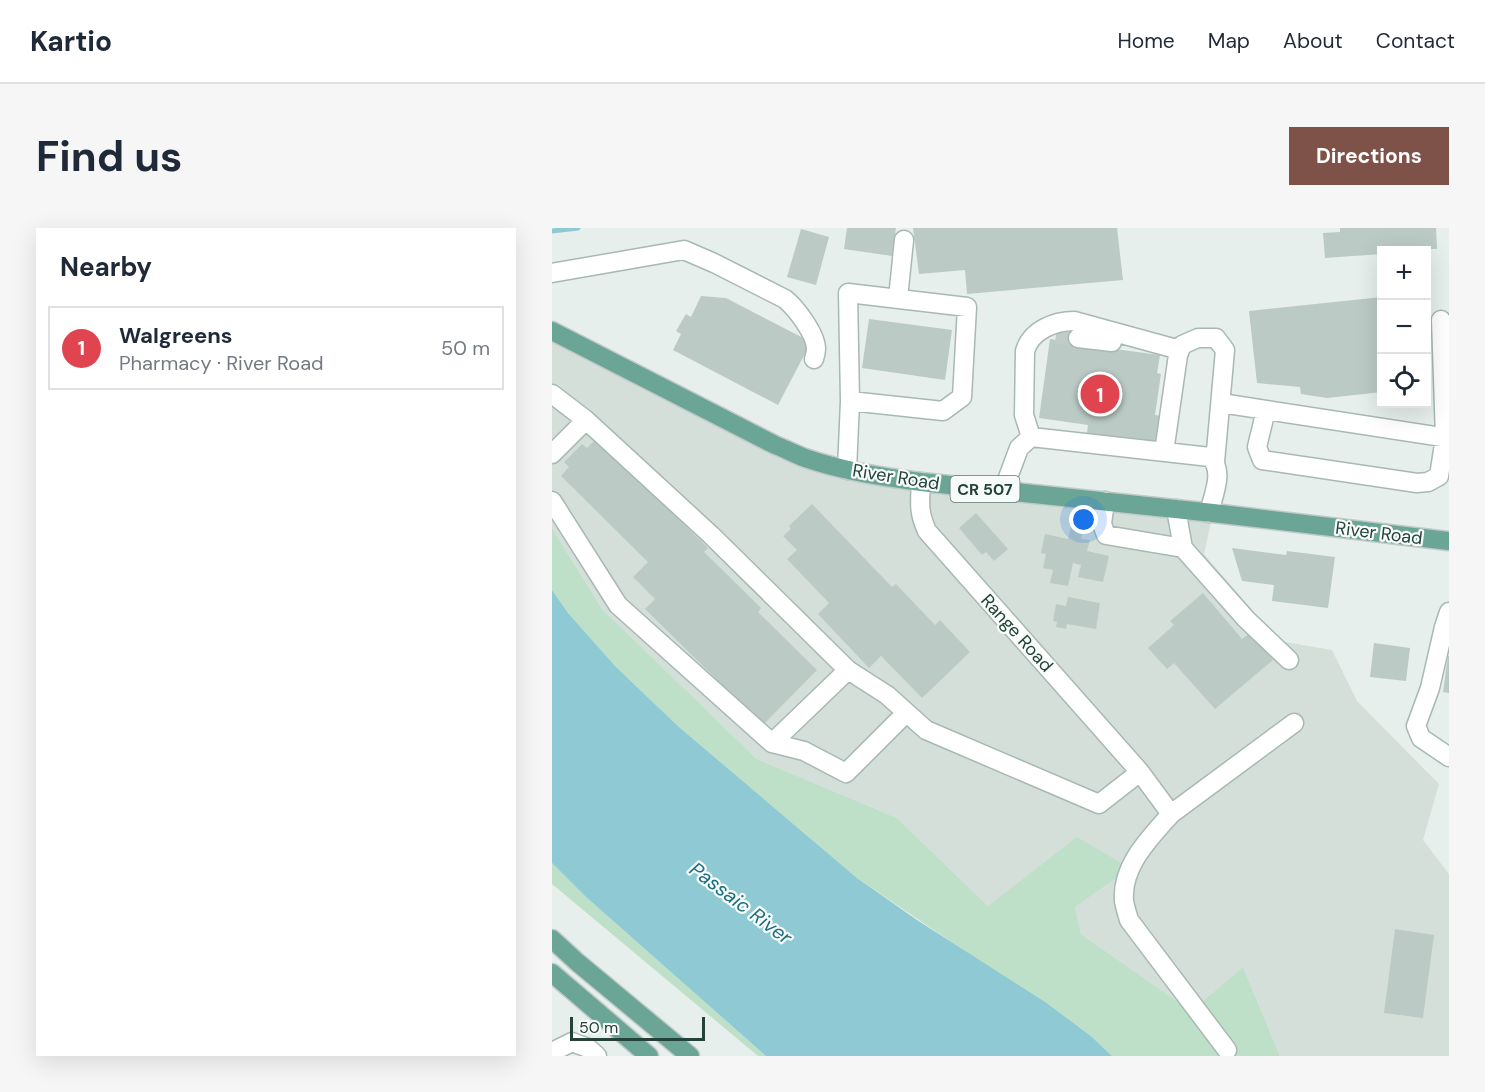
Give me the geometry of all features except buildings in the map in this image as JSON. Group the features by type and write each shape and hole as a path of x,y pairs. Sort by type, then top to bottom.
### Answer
{"main road":[{"name":"River Road","path":"552,331 775,445 805,458 847,470 921,482 1449,541"},
{"path":"552,939 690,1056"},
{"path":"552,973 649,1056"}],"street":[{"path":"898,298 904,240"},
{"path":"552,273 684,250 785,299 800,314 815,342 814,359"},
{"path":"847,470 850,401 848,293 967,307 962,397 943,411 850,401"},
{"path":"1266,410 1257,447 1262,460 1417,483 1428,482 1439,476 1447,438 1441,320"},
{"path":"1031,437 1024,415 1025,351 1027,345 1043,335 1048,326 1064,321 1074,321 1180,351"},
{"path":"1077,338 1111,343 1138,339"},
{"path":"1164,452 1178,355 1182,345 1198,338 1216,338 1225,350 1215,462 1218,474 1209,513"},
{"path":"552,394 586,420 711,535 848,670 887,695 926,730 1099,804 1140,772"},
{"path":"1221,403 1447,438"},
{"path":"552,454 586,420"},
{"path":"1003,490 1019,448 1031,437 1210,457 1215,462"},
{"name":"Range Road","path":"921,482 921,518 927,531 1140,772 1171,814"},
{"path":"552,501 618,605 772,743 804,751 846,773 906,713"},
{"path":"1105,501 1102,524 1106,535 1183,548"},
{"path":"1176,509 1183,548 1246,619 1289,660"},
{"path":"1449,612 1430,688 1416,726 1421,738 1449,757"},
{"path":"772,743 848,670"},
{"path":"1227,1050 1129,920 1124,900 1128,873 1144,846 1171,814 1294,723"},
{"path":"552,1052 572,1042 588,1048 597,1056"}],"shaded area":[{"path":"552,331 805,458 1213,513 1204,554 1279,641 1332,650 1357,701 1439,784 1423,840 1449,874 1449,1056 1280,1056 1243,967 1191,1011 1081,934 1075,907 988,906 897,818 757,759 602,609 552,528"}],"green space":[{"path":"552,528 602,609 757,759 897,818 988,906 1077,837 1130,868 1075,907 1081,934 1191,1011 1243,967 1280,1056 1112,1056 1092,1037 857,878 679,727 616,667 568,613 552,590"},
{"path":"552,863 586,897 766,1056 758,1056 552,884"}],"water":[{"name":"Passaic River","path":"552,590 568,613 616,667 679,727 857,878 917,920 1045,1002 1092,1037 1112,1056 766,1056 586,897 552,863"}],"waterway":[{"path":"552,231 578,228"}],"tunnel":[{"path":"1056,335 1078,338"}],"place":[{"name":"Walgreens","path":"1100,394"}]}
